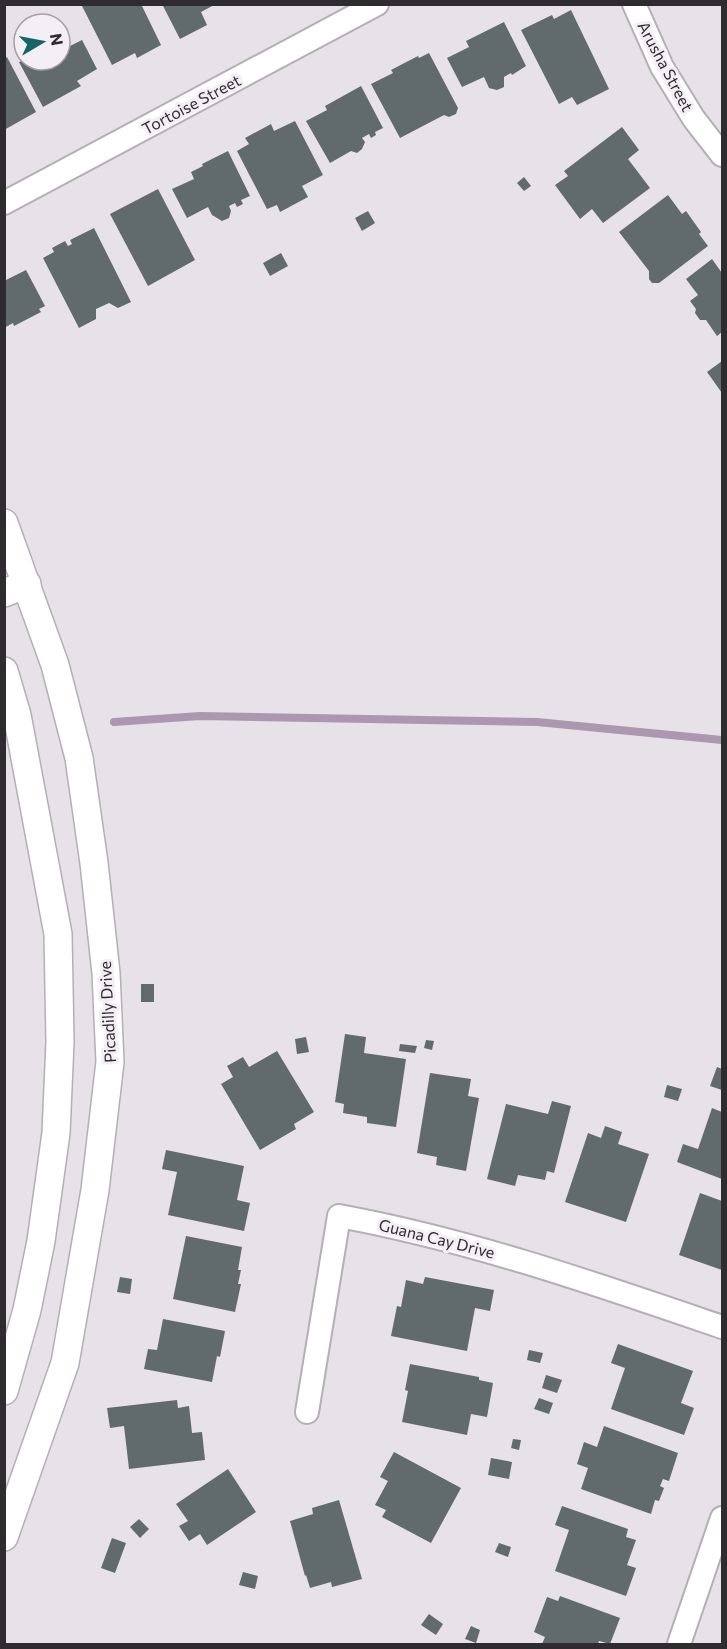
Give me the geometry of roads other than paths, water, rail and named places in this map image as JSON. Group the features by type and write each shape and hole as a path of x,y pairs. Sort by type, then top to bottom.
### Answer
{"street":[{"name":"Tortoise Street","path":"4,203 377,4"},
{"name":"Arusha Street","path":"634,4 663,67 694,119 723,155"},
{"name":"Picadilly Drive","path":"4,523 16,589 55,665 79,758 106,973 110,1062 95,1190 65,1363 4,1537"},
{"path":"4,671 18,716 58,934 60,1042 56,1133 40,1241 27,1310 4,1391"},
{"name":"Guana Cay Drive","path":"307,1412 339,1216 388,1225 518,1259 723,1327"},
{"path":"679,1644 723,1518"}],"waterway":[{"path":"114,722 200,716 537,722 722,740"}]}
